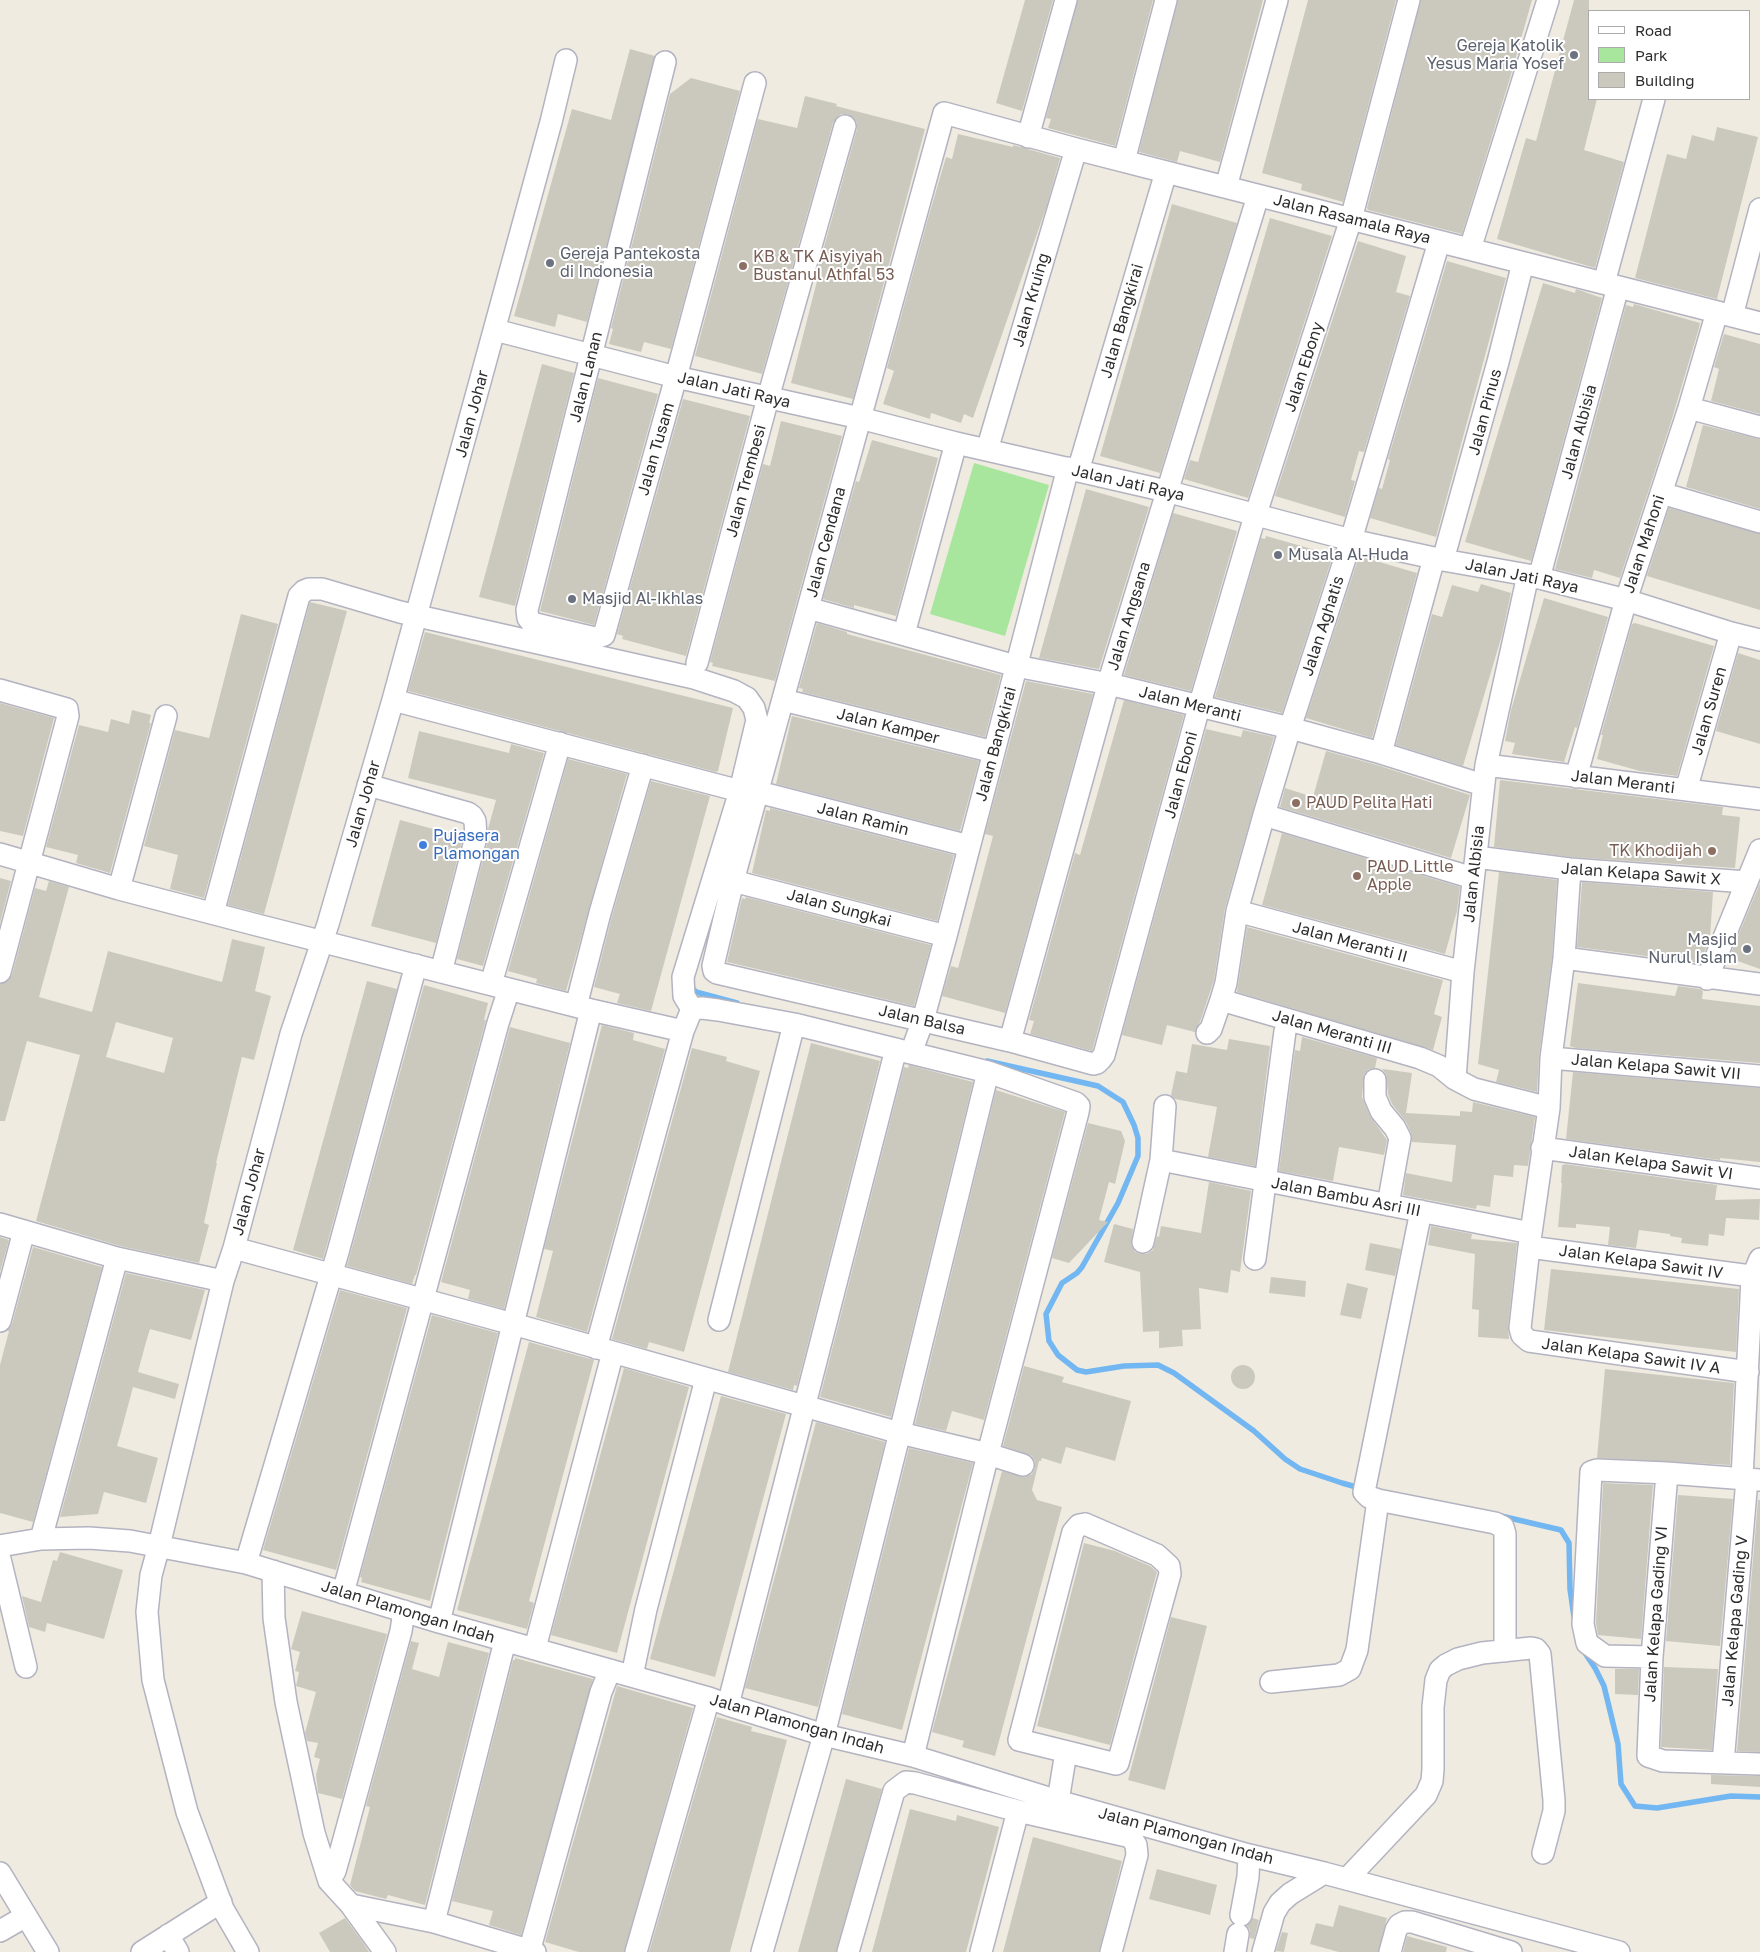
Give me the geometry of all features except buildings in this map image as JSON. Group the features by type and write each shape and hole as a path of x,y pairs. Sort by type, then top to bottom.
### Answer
{"street":[{"path":"1028,137 1066,0"},
{"path":"1124,161 1166,0"},
{"path":"1226,187 1278,0"},
{"name":"Jalan Ebony","path":"1256,515 1352,219 1409,0"},
{"path":"1470,249 1548,0"},
{"name":"Jalan Johar","path":"248,1952 221,1902 187,1812 152,1680 146,1612 151,1575 223,1281 234,1248 315,938 368,785 393,700 408,613 495,330 549,131 566,60"},
{"name":"Jalan Lanan","path":"599,638 550,637 532,623 528,618 527,610 665,62"},
{"name":"Jalan Tusam","path":"599,638 604,635 755,83"},
{"name":"Jalan Albisia","path":"1455,1079 1463,972 1484,775 1534,576 1611,285 1654,100"},
{"name":"Jalan Rasamala Raya","path":"946,113 1028,137 1760,323"},
{"name":"Jalan Cendana","path":"717,972 713,966 733,880 749,792 783,700 944,114 946,113"},
{"name":"Jalan Trembesi","path":"697,663 768,398 845,126"},
{"name":"Jalan Kruing","path":"987,450 1076,149"},
{"name":"Jalan Bangkirai","path":"636,1952 718,1701 907,1050 921,1023 946,936 1016,666 1073,470 1166,172"},
{"name":"Jalan Angsana","path":"1010,1041 1109,684 1166,491 1258,196"},
{"name":"Jalan Mahoni","path":"1576,776 1626,600 1689,408 1760,209"},
{"name":"Jalan Aghatis","path":"1207,1033 1211,1029 1223,992 1237,911 1264,815 1351,540 1439,242"},
{"name":"Jalan Pinus","path":"1381,753 1498,362 1523,263"},
{"name":"Jalan Jati Raya","path":"495,330 676,377 860,418 956,443 1166,491 1351,540 1438,559 1534,576 1626,600 1731,633 1760,640"},
{"path":"1689,408 1760,427"},
{"path":"904,634 956,443"},
{"path":"1661,493 1760,522"},
{"name":"Jalan Eboni","path":"1108,1036 1199,707 1256,515"},
{"path":"213,913 299,596 309,589 322,589 408,613 550,637 694,678 734,691 747,698 754,708 757,720 749,792 682,977 684,996 692,1009"},
{"name":"Jalan Meranti","path":"808,608 1016,666 1109,684 1290,728 1381,753 1484,775 1576,776 1760,799"},
{"name":"Jalan Suren","path":"1686,790 1731,633"},
{"path":"0,690 57,705 67,709 68,712 0,972"},
{"name":"Jalan Ramin","path":"393,700 749,792 969,846"},
{"name":"Jalan Kamper","path":"783,700 994,752"},
{"path":"119,889 166,716"},
{"path":"343,1593 495,1033 500,986 560,743"},
{"path":"438,1622 513,1324 583,1008 600,913 643,765"},
{"path":"368,785 468,813 475,821 476,837 441,972"},
{"path":"1264,815 1473,878"},
{"path":"1707,979 1760,850"},
{"path":"0,854 119,889 315,938 416,966 682,1032"},
{"name":"Jalan Kelapa Sawit X","path":"1476,857 1570,870 1747,882"},
{"path":"1530,1240 1549,1108 1552,1058 1564,958 1570,870"},
{"name":"Jalan Sungkai","path":"733,880 946,936"},
{"name":"Jalan Meranti II","path":"1237,911 1463,972"},
{"path":"1564,958 1707,979 1760,984"},
{"path":"246,1562 331,1274 416,966"},
{"name":"Jalan Balsa","path":"717,972 921,1023 1010,1041 1093,1064 1097,1063 1104,1055 1108,1036"},
{"name":"Jalan Meranti III","path":"1223,992 1287,1018 1420,1058 1439,1066 1455,1079"},
{"path":"692,1009 718,1010 794,1024 907,1050 988,1072 1076,1103 1079,1108 988,1454 913,1756"},
{"path":"534,1648 682,1032 692,1009"},
{"path":"719,1320 794,1024"},
{"path":"1255,1259 1285,1031"},
{"name":"Jalan Kelapa Sawit VII","path":"1552,1058 1760,1076"},
{"path":"762,1952 824,1735 988,1072"},
{"path":"1455,1079 1474,1089 1549,1108"},
{"path":"1375,1080 1376,1097 1381,1111 1395,1128 1400,1138 1388,1205"},
{"path":"1143,1242 1161,1160 1165,1106"},
{"name":"Jalan Kelapa Sawit VI","path":"1542,1148 1760,1178"},
{"name":"Jalan Bambu Asri III","path":"1161,1160 1421,1211 1530,1240"},
{"path":"1271,1682 1339,1675 1350,1669 1357,1650 1370,1489 1421,1211"},
{"path":"0,1224 117,1258 223,1281"},
{"path":"0,1320 24,1232"},
{"name":"Jalan Kelapa Sawit IV","path":"1530,1240 1757,1272"},
{"name":"Jalan Kelapa Sawit IV A","path":"1530,1240 1520,1328 1522,1335 1529,1341 1748,1372"},
{"path":"234,1248 900,1433 988,1454 1023,1465"},
{"path":"41,1539 117,1258"},
{"name":"Jalan Kelapa Gading V","path":"1722,1762 1750,1479 1748,1372 1757,1272"},
{"path":"632,1676 646,1609 706,1379"},
{"path":"1652,1657 1605,1656 1587,1643 1583,1624 1591,1472 1597,1470 1666,1473 1750,1479"},
{"name":"Jalan Kelapa Gading VI","path":"1666,1473 1652,1657 1648,1756 1663,1762 1722,1762"},
{"path":"1370,1489 1495,1523 1503,1528 1505,1534 1505,1651"},
{"path":"1085,1524 1157,1555 1169,1566 1170,1574 1118,1763 1112,1764 1066,1752 1021,1741 1019,1736 1073,1532 1079,1525 1085,1524"},
{"name":"Jalan Plamongan Indah","path":"0,1546 41,1539 89,1538 130,1541 246,1562 404,1612 718,1701 824,1735 913,1756 1058,1801 1248,1855 1347,1879 1619,1952"},
{"path":"0,1559 26,1667"},
{"path":"273,1571 274,1618 286,1702 314,1833 329,1881 351,1905 385,1952"},
{"path":"329,1881 335,1871 341,1850 401,1631 404,1612"},
{"path":"434,1922 505,1641"},
{"path":"1347,1879 1426,1795 1433,1775 1432,1707 1436,1680 1440,1670 1458,1658 1482,1653 1531,1648 1536,1649 1540,1654 1554,1800 1554,1811 1542,1853"},
{"path":"351,1905 434,1922 531,1952 601,1692 610,1670"},
{"path":"1058,1801 1066,1752"},
{"path":"1722,1762 1760,1764"},
{"path":"848,1952 894,1791 906,1782 1018,1811 1131,1837 1134,1840 1137,1855 1111,1952"},
{"path":"981,1952 1018,1811"},
{"path":"1239,1941 1248,1855"},
{"path":"0,1873 48,1952"},
{"path":"1263,1952 1274,1913 1280,1903 1290,1894 1324,1873"},
{"path":"1246,1887 1254,1898 1280,1903"},
{"path":"142,1952 173,1944 221,1902"},
{"path":"0,1931 26,1916"},
{"path":"1390,1952 1396,1930 1399,1925 1405,1922 1412,1922 1511,1952"}],"green space":[{"path":"974,463 1049,485 1005,636 930,614"}],"waterway":[{"path":"690,986 696,992 737,1003"},
{"path":"987,1061 1098,1086 1123,1102 1138,1138 1138,1156 1118,1203 1082,1267 1077,1273 1062,1283 1046,1314 1049,1341 1058,1355 1077,1370 1086,1372 1124,1366 1158,1365 1174,1373 1254,1431 1285,1459 1300,1469 1360,1488"},
{"path":"1501,1516 1561,1530 1569,1543 1570,1589 1574,1617"},
{"path":"1583,1650 1604,1686 1618,1744 1621,1784 1635,1806 1657,1808 1731,1796 1760,1797"}],"place":[{"name":"Gereja Katolik Yesus Maria Yosef","path":"1574,55"},
{"name":"Gereja Pantekosta di Indonesia","path":"550,263"},
{"name":"KB & TK Aisyiyah Bustanul Athfal 53","path":"743,266"},
{"name":"Musala Al-Huda","path":"1278,555"},
{"name":"Masjid Al-Ikhlas","path":"572,599"},
{"name":"PAUD Pelita Hati","path":"1296,803"},
{"name":"Pujasera Plamongan","path":"423,845"},
{"name":"TK Khodijah","path":"1712,851"},
{"name":"PAUD Little Apple","path":"1357,876"},
{"name":"Masjid Nurul Islam","path":"1747,949"}]}
